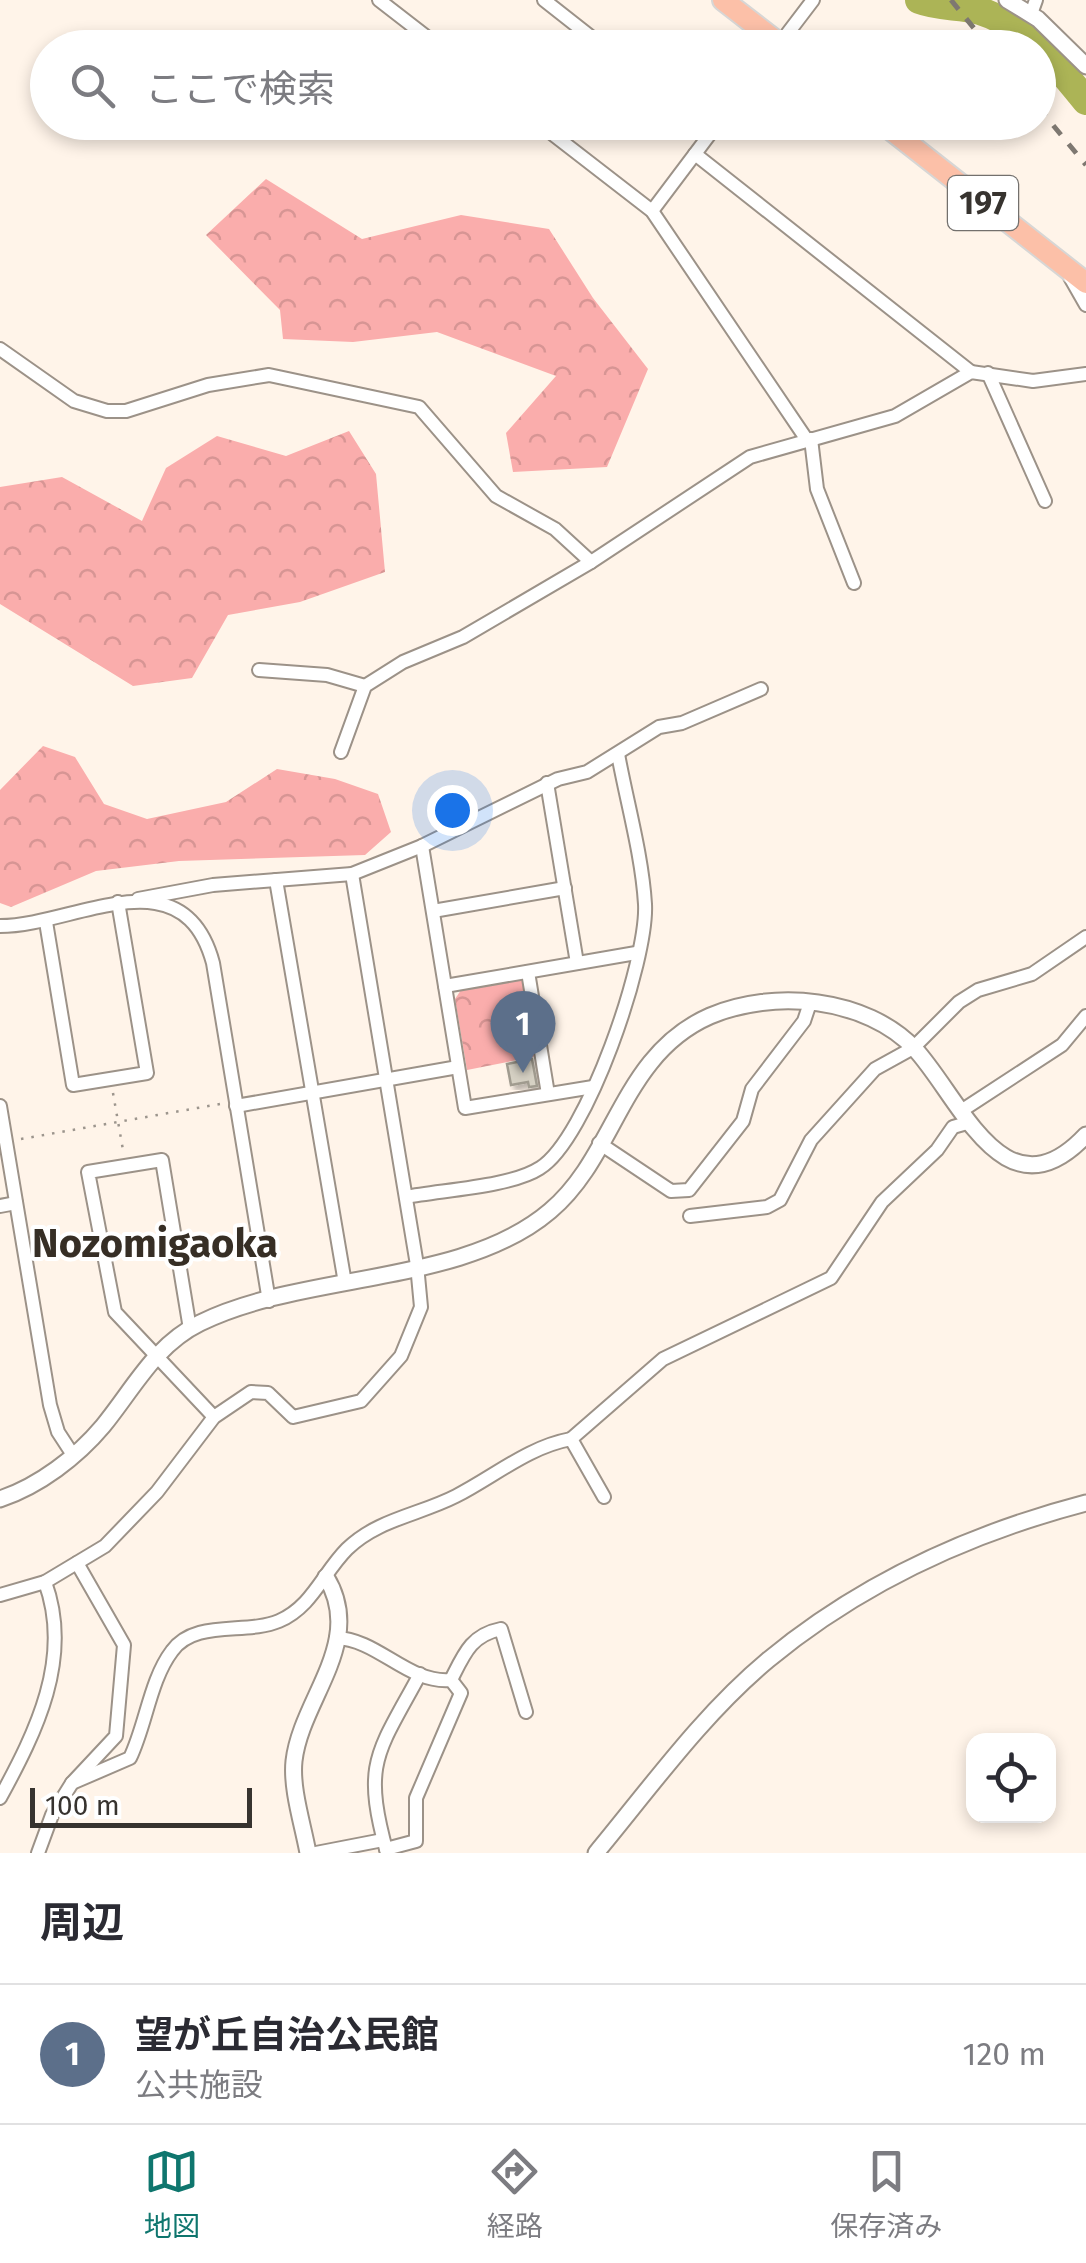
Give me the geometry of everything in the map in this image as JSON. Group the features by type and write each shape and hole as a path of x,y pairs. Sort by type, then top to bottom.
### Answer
{"highway":[{"path":"723,0 760,30"},
{"name":"197","path":"904,140 1086,283"}],"street":[{"path":"379,0 418,30"},
{"path":"544,0 582,30"},
{"path":"791,30 813,0"},
{"path":"1007,0 1034,7 1054,30"},
{"path":"1056,32 1086,66"},
{"path":"561,140 652,211 809,440 817,489 854,583"},
{"path":"652,211 703,140"},
{"path":"695,154 971,372"},
{"path":"1062,264 1086,305"},
{"path":"0,349 74,401 106,411 126,411 172,394 268,375 419,406 496,496 555,529 591,562"},
{"path":"341,752 365,686 403,662 464,637 591,562 750,457 894,416 971,372 1033,381 1086,374"},
{"path":"988,373 1046,501"},
{"path":"260,670 316,673 365,686"},
{"path":"0,926 46,922 118,902 213,885 352,874 422,846 547,783 587,772 659,726 682,723 761,689"},
{"path":"406,1196 540,1168 564,1144 593,1087 626,1012 646,907 618,754"},
{"path":"547,783 577,964"},
{"path":"422,846 465,1108 593,1087"},
{"path":"0,1595 45,1582 105,1546 158,1492 214,1418 252,1392 268,1393 293,1417 361,1401 401,1356 421,1307 417,1265 352,874"},
{"path":"276,880 345,1283"},
{"path":"433,912 565,888"},
{"path":"138,899 187,918 208,948 231,1104 268,1301"},
{"path":"46,922 74,1086 147,1073 118,902"},
{"path":"690,1216 768,1207 780,1200 811,1140 875,1069 914,1048 968,996 1049,966 1086,937"},
{"path":"445,986 636,953"},
{"path":"528,972 548,1094"},
{"path":"599,1143 671,1191 689,1190 743,1121 752,1089 804,1021 810,1002"},
{"path":"0,1499 24,1491 74,1455 104,1424 155,1355 190,1328 268,1301 500,1243 536,1222 567,1194 649,1062 682,1030 738,1006 810,1002 868,1017 914,1048 994,1152 1032,1165 1054,1160 1086,1135"},
{"path":"72,1783 130,1758 172,1650 190,1636 282,1620 310,1600 346,1550 376,1526 453,1498 546,1444 572,1439 663,1359 831,1278 882,1202 937,1150 952,1127 1062,1045 1086,1016"},
{"path":"231,1104 458,1067"},
{"path":"0,1106 50,1405 58,1432 74,1455"},
{"path":"190,1328 162,1160 88,1172 115,1312 214,1418"},
{"path":"0,1206 16,1203"},
{"path":"572,1439 604,1497"},
{"path":"596,1853 711,1716 768,1661 814,1627 944,1550 1086,1503"},
{"path":"38,1853 52,1814 72,1783 116,1736 124,1645 77,1563"},
{"path":"308,1853 293,1767 296,1746 333,1660 338,1598 326,1578"},
{"path":"0,1798 39,1724 50,1686 55,1643 45,1582"},
{"path":"451,1680 468,1646 482,1632 501,1628 526,1712"},
{"path":"316,1853 386,1847 416,1840 416,1798 461,1693 451,1680 420,1674 354,1639 336,1638"},
{"path":"386,1847 371,1788 378,1752 420,1674"}],"path":[{"path":"111,1079 126,1166"},
{"path":"6,1141 231,1104"}],"green space":[{"path":"266,179 362,239 461,215 549,229 593,298 648,369 607,467 513,472 506,433 556,376 437,332 353,342 283,339 280,310 206,235"},
{"path":"349,431 376,474 385,572 300,602 228,615 192,678 133,686 0,604 0,487 62,477 142,521 166,468 217,436 286,456"},
{"path":"43,746 75,757 104,804 147,819 226,802 277,769 335,779 378,794 391,832 365,855 179,861 96,871 11,907 0,903 0,790"},
{"path":"524,979 537,1056 467,1070 455,999 461,990"}],"building":[{"path":"532,1059 537,1086 529,1087 528,1082 511,1085 507,1064"}],"waterway":[{"path":"919,0 980,11 1018,30"},
{"path":"1056,66 1086,101"}],"railway":[{"path":"951,0 975,30"},
{"path":"1056,129 1086,165"}],"place":[{"name":"望が丘自治公民館","path":"523,1073"}],"district":[{"name":"Nozomigaoka","path":"155,1243"}]}
